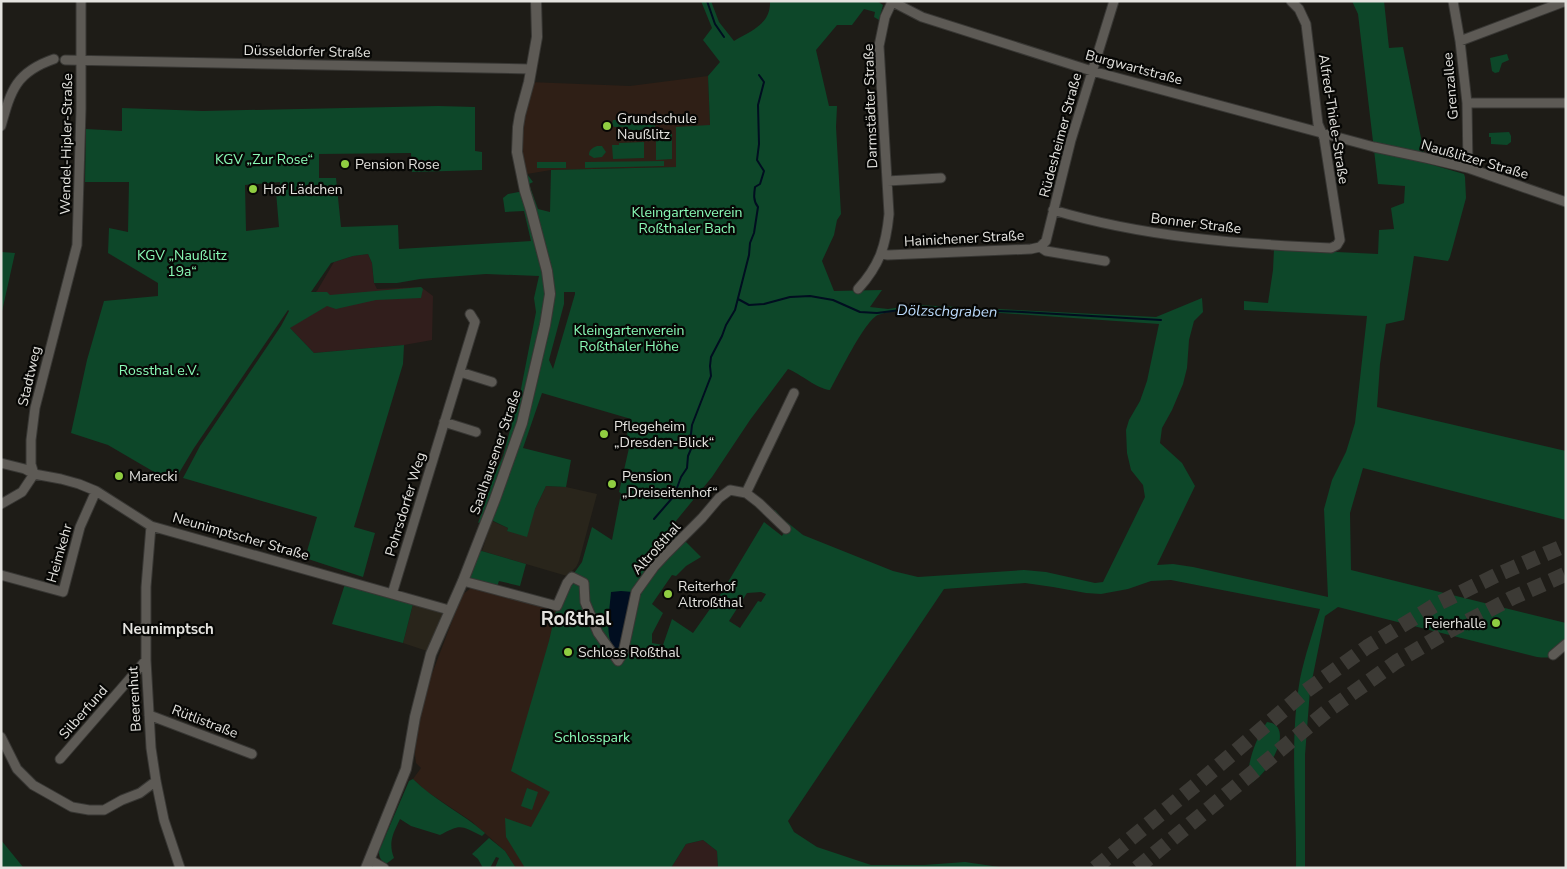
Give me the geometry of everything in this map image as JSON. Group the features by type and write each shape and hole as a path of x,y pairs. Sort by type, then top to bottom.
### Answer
{"street":[{"name":"Wendel-Hipler-Straße","path":"67,286 77,245 78,230 82,60 81,1"},
{"name":"Saalhausener Straße","path":"368,864 406,768 422,684 431,654 463,581 495,499 522,423 538,359 550,294 547,271 524,191 518,152 518,127 532,69 537,37 536,1"},
{"name":"Rüdesheimer Straße","path":"1040,247 1046,241 1070,140 1114,1"},
{"name":"Alfred-Thiele-Straße","path":"1290,1 1299,10 1306,24 1320,132 1324,138 1340,240 1338,246"},
{"name":"Grenzallee","path":"1453,1 1467,103 1468,168"},
{"name":"Burgwartstraße","path":"892,2 922,17 1092,71 1374,147"},
{"name":"Darmstädter Straße","path":"858,289 870,276 882,254 887,234 889,214 879,46 885,17 892,2"},
{"path":"1460,41 1566,2"},
{"path":"1,126 10,96 22,77 38,64 54,59"},
{"name":"Düsseldorfer Straße","path":"65,60 532,69"},
{"path":"1467,103 1566,103"},
{"name":"Naußlitzer Straße","path":"1374,147 1468,168 1566,202"},
{"name":"Darmstädter Straße","path":"887,181 941,178"},
{"name":"Bonner Straße","path":"1054,210 1075,217 1197,239 1270,246 1331,248 1338,246"},
{"name":"Hainichener Straße","path":"882,254 898,255 1040,247 1046,251 1105,261"},
{"name":"Stadtweg","path":"34,474 31,464 30,440 35,408 67,286"},
{"name":"Pohrsdorfer Weg","path":"392,594 474,322 470,314"},
{"path":"460,372 492,382"},
{"path":"786,529 746,493 794,393"},
{"path":"444,422 476,432"},
{"name":"Neunimptscher Straße","path":"1,463 25,469 34,474 61,479 96,491 151,526 449,610"},
{"path":"1,504 22,492 34,474"},
{"name":"Altroßthal","path":"463,581 557,606 567,583 572,577 584,583 585,602 598,632 618,661 623,653 636,592 654,567 719,498 730,490 746,493"},
{"name":"Heimkehr","path":"1,575 63,592 80,527 96,491"},
{"name":"Beerenhut","path":"151,526 146,587 146,660 151,748 164,820 180,868"},
{"path":"1553,655 1566,644"},
{"name":"Silberfund","path":"60,759 146,660"},
{"name":"Rütlistraße","path":"149,715 252,754"},
{"path":"1,737 17,769 33,785 72,807 104,810 140,792 156,781"},
{"path":"368,864 384,868"}],"shaded area":[{"name":"Grundschule Naußlitz","path":"708,76 710,125 676,167 551,170 527,174 520,168 517,152 529,82 630,86"},
{"path":"368,254 372,263 374,283 377,289 421,287 433,296 432,340 404,345 314,353 290,328 291,312 317,291 334,262"},
{"path":"546,486 566,487 597,494 579,561 567,576 482,551 492,521 508,528 507,531 535,509"},
{"path":"471,588 565,610 558,868 516,868 505,851 471,821 426,791 413,779 421,768 416,763 416,731 430,679 462,595"},
{"path":"413,604 439,610 442,614 427,651 403,643"},
{"path":"703,840 717,851 718,868 671,868 686,844"}],"green space":[{"path":"701,1 711,1 719,22 734,41 764,21 770,1 877,1 883,5 879,20 874,17 875,12 864,9 852,25 837,25 816,50 829,106 837,106 836,127 841,214 822,261 834,291 882,290 870,307 888,309 916,305 1156,317 1202,298 1203,312 1194,321 1189,340 1187,368 1183,384 1162,428 1160,443 1182,463 1195,486 1157,565 1173,564 1193,567 1328,597 1324,509 1332,480 1346,452 1355,423 1367,316 1244,310 1244,301 1268,303 1274,249 1378,254 1379,230 1394,229 1391,208 1404,203 1405,186 1378,184 1358,14 1352,1 1384,1 1389,48 1403,47 1426,163 1464,174 1466,198 1448,261 1414,256 1404,320 1386,324 1380,364 1377,407 1566,451 1566,520 1363,468 1350,513 1351,570 1566,623 1566,647 1553,656 1546,658 1537,657 1338,607 1325,616 1310,690 1305,755 1305,868 1296,868 1294,750 1297,702 1302,670 1320,609 1171,580 1151,581 1128,589 1101,594 1025,583 944,589 788,821 794,832 817,847 871,865 924,865 965,862 1006,868 718,868 717,851 703,840 686,844 671,868 525,868 506,837 505,818 531,827 550,792 511,771 549,641 557,606 567,583 582,562 592,527 612,540 621,493 619,492 629,448 624,447 631,419 542,393 523,448 571,460 566,487 546,486 535,509 527,537 507,531 508,528 487,518 478,523 503,456 521,389 536,312 534,298 539,276 486,274 420,279 397,283 374,283 372,263 368,254 353,256 331,263 311,292 327,292 330,295 421,287 423,289 421,298 376,300 336,309 327,306 290,328 314,353 404,345 403,364 354,527 375,533 363,577 305,558 317,517 183,478 200,446 281,326 288,310 194,448 173,483 108,445 71,433 87,360 104,301 158,296 158,283 108,253 109,228 128,232 129,182 85,182 86,129 122,131 122,108 203,111 438,106 475,107 475,151 482,152 482,170 412,172 411,153 319,154 319,178 336,178 341,227 398,225 399,249 531,241 524,211 505,212 503,198 508,194 524,191 520,168 533,182 529,184 538,209 550,212 551,170 676,167 676,127 710,125 708,76 720,62 703,40 712,28","holes":["280,182 281,191 276,192 279,227 246,231 245,185","564,292 575,292 553,369 549,360 564,304","915,310 973,311 1159,324 1147,381 1126,430 1127,453 1131,470 1143,485 1145,497 1103,582 1095,583 1046,572 1024,570 918,577 893,571 803,535 775,510 771,515 786,529 782,536 764,522 722,592 693,633 672,619 663,645 652,643 652,634 663,613 652,604 672,575 676,576 686,566 701,557 671,527 712,477 750,420 788,369 820,387 830,390 859,337 873,319 878,315 888,312","761,592 766,594 761,602 758,601 740,628 729,621 747,593"]},
{"path":"1507,54 1509,60 1502,63 1499,72 1495,73 1492,71 1490,58"},
{"path":"655,117 655,128 638,132 622,127 614,127 612,124 613,120"},
{"path":"1509,132 1511,142 1507,145 1491,144 1489,133"},
{"path":"672,134 672,159 656,160 656,135"},
{"path":"644,142 644,158 613,159 612,145"},
{"path":"602,146 606,152 602,157 594,158 589,153 591,149"},
{"path":"664,161 664,166 585,168 585,162"},
{"path":"537,162 566,162 566,168 537,168"},
{"path":"1,252 15,253 1,316"},
{"path":"475,549 526,564 520,586 499,581 496,589 463,581"},
{"path":"345,584 413,604 403,643 332,624"},
{"path":"1267,722 1274,724 1278,729 1280,735 1279,742 1271,763 1253,782 1247,780 1249,765 1253,750"},
{"path":"413,779 421,787 485,833 482,836 461,827 440,835 411,826 400,819 391,843 394,858 386,864 381,859 379,851 409,781"},
{"path":"527,788 538,792 532,810 521,806"},
{"path":"489,838 505,851 516,868 495,868 499,858 496,857 490,868 483,868 478,859 472,854"},
{"path":"1,840 23,867 25,868 1,868"}],"water":[{"path":"611,592 633,592 627,625 617,652 610,640 609,615"}],"waterway":[{"path":"707,1 715,24 724,37"},
{"name":"Dölzschgraben","path":"654,519 674,496 681,477 687,468 691,449 689,440 692,425 711,376 711,357 735,310 749,255 758,207 754,195 755,187 760,184 764,171 757,160 759,144 758,105 764,82 759,75"},
{"name":"Dölzschgraben","path":"738,299 749,305 764,304 790,297 810,296 833,300 860,312 877,313 916,308 1161,320"}],"tunnel":[{"path":"1095,868 1306,691 1367,647 1437,604 1566,545"},
{"path":"1137,868 1326,712 1396,662 1445,633 1512,598 1566,574"}],"place":[{"name":"Grundschule Naußlitz","path":"607,126"},
{"name":"Pension Rose","path":"345,164"},
{"name":"Hof Lädchen","path":"253,189"},
{"name":"Pflegeheim „Dresden-Blick“","path":"604,434"},
{"name":"Marecki","path":"119,476"},
{"name":"Pension „Dreiseitenhof“","path":"612,484"},
{"name":"Reiterhof Altroßthal","path":"668,594"},
{"name":"Feierhalle","path":"1496,623"},
{"name":"Schloss Roßthal","path":"568,652"}],"district":[{"name":"Roßthal","path":"576,618"},
{"name":"Neunimptsch","path":"168,629"}],"park label":[{"name":"KGV „Zur Rose“","path":"264,159"},
{"name":"Kleingartenverein Roßthaler Bach","path":"687,220"},
{"name":"KGV „Naußlitz 19a“","path":"182,264"},
{"name":"Kleingartenverein Roßthaler Höhe","path":"629,338"},
{"name":"Rossthal e.V.","path":"159,370"},
{"name":"Schlosspark","path":"592,737"}]}
